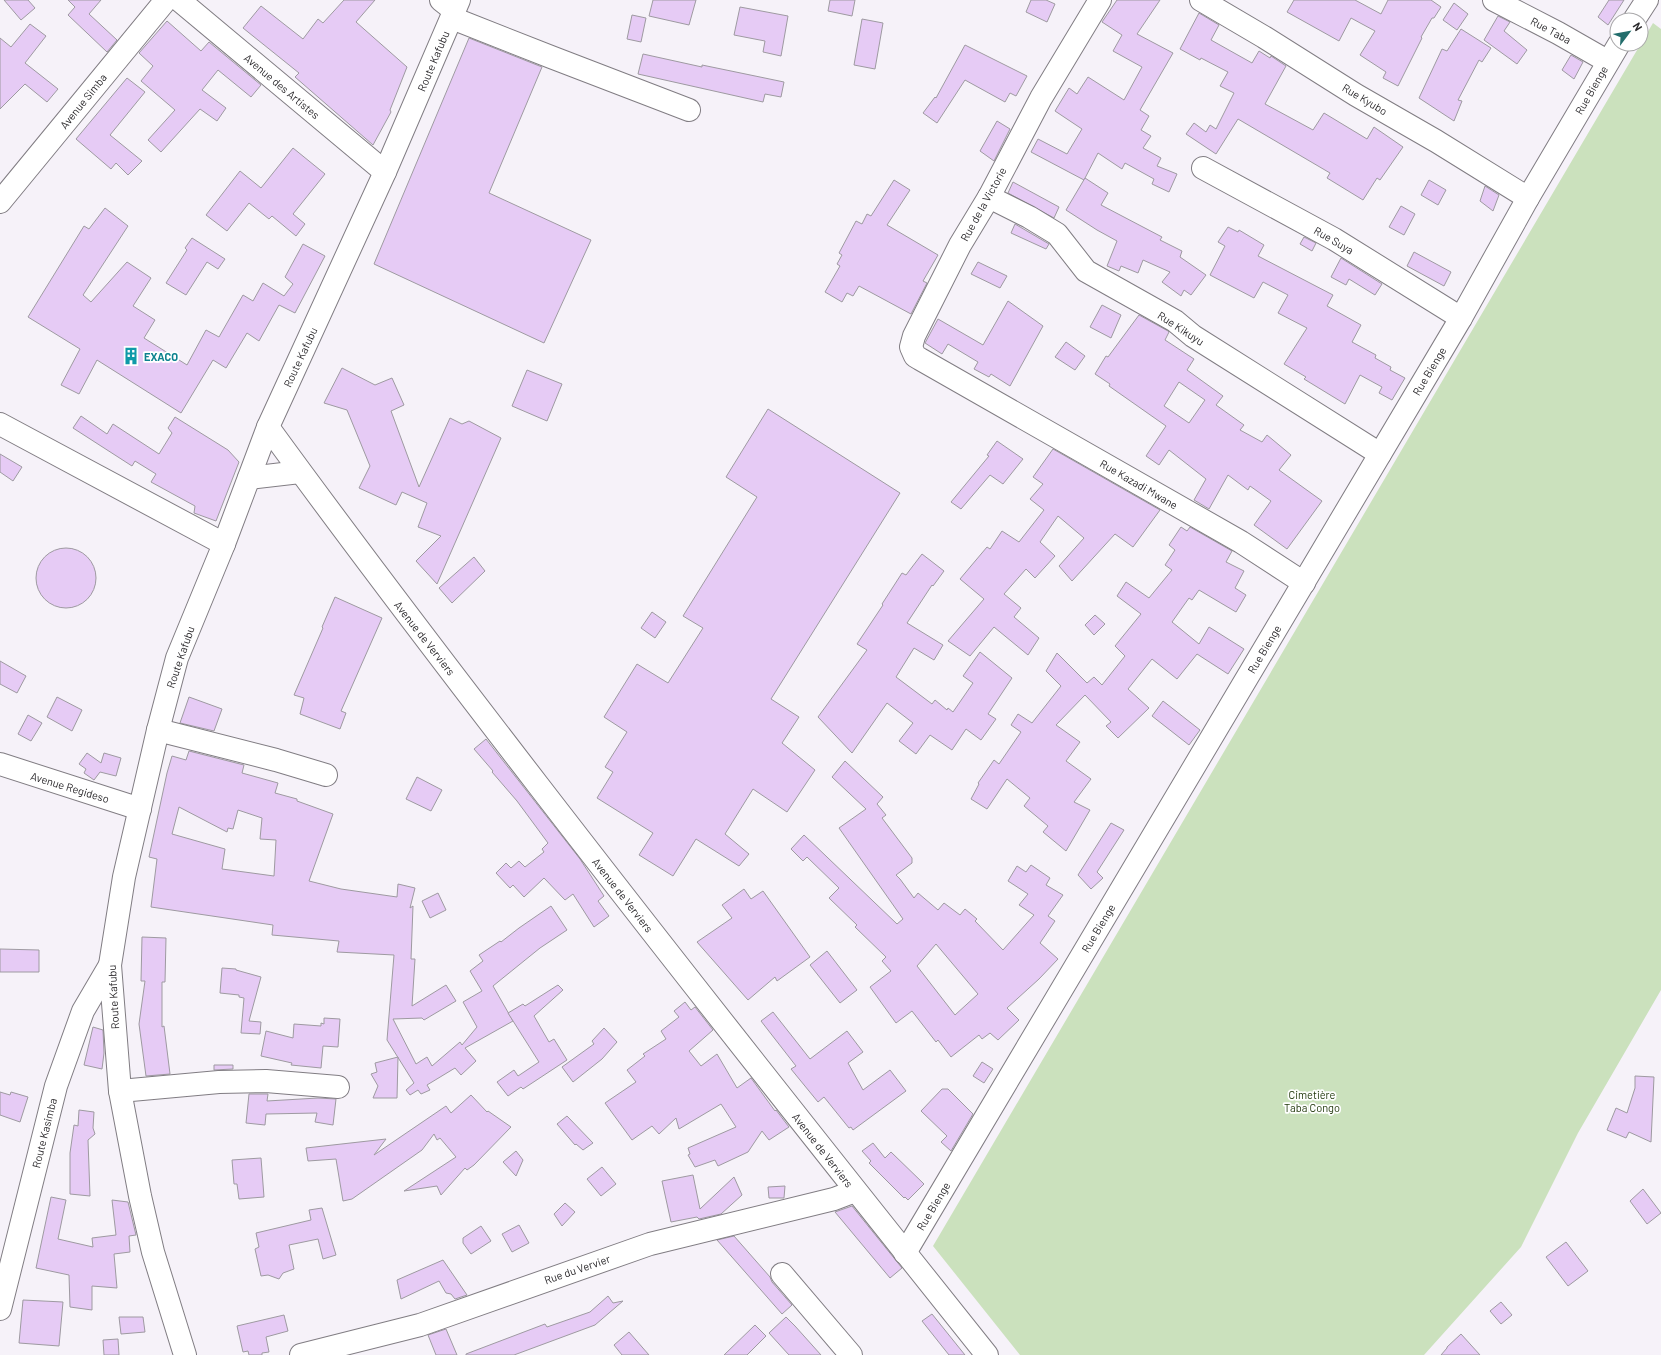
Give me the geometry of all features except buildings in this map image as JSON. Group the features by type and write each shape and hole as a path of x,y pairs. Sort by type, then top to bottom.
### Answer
{"street":[{"name":"Avenue Simba","path":"0,202 166,0"},
{"name":"Avenue des Artistes","path":"179,0 385,172"},
{"name":"Rue de la Victorie","path":"972,388 915,356 911,347 914,336 960,245 989,197 1041,98 1100,0"},
{"name":"Rue Kyubo","path":"1201,0 1528,198"},
{"name":"Rue Taba","path":"1494,0 1558,33 1613,53"},
{"path":"1639,12 1647,0"},
{"name":"Route Kafubu","path":"185,1355 153,1252 140,1196 120,1091 110,965 124,877 158,730 177,658 224,544 268,427 385,172 452,7"},
{"path":"452,7 551,58 689,110"},
{"name":"Rue Bienge","path":"905,1253 1461,318 1528,198 1613,53"},
{"name":"Rue Suya","path":"1203,168 1334,239 1461,318"},
{"name":"Rue Kikuyu","path":"989,197 1029,217 1057,234 1086,271 1175,321 1193,336 1380,454"},
{"name":"Rue Kazadi Mwane","path":"972,388 1240,542 1304,583"},
{"path":"0,424 224,544"},
{"name":"Avenue de Verviers","path":"268,427 384,584 617,887 855,1190 988,1355"},
{"path":"249,478 300,472"},
{"path":"158,730 326,774"},
{"name":"Avenue Regideso","path":"0,764 140,809"},
{"name":"Route Kasimba","path":"1,1295 56,1086 83,1011 110,965"},
{"path":"120,1091 219,1082 266,1081 338,1087"},
{"name":"Rue du Vervier","path":"301,1355 420,1325 650,1244 834,1199 855,1190"},
{"path":"782,1274 851,1355"}],"green space":[{"name":"Cimetière Taba Congo","path":"1653,23 1661,29 1661,990 1578,1133 1521,1247 1424,1355 1020,1355 933,1246 1636,52 1649,52 1649,30"}],"place":[{"name":"EXACO","path":"131,356"}]}
